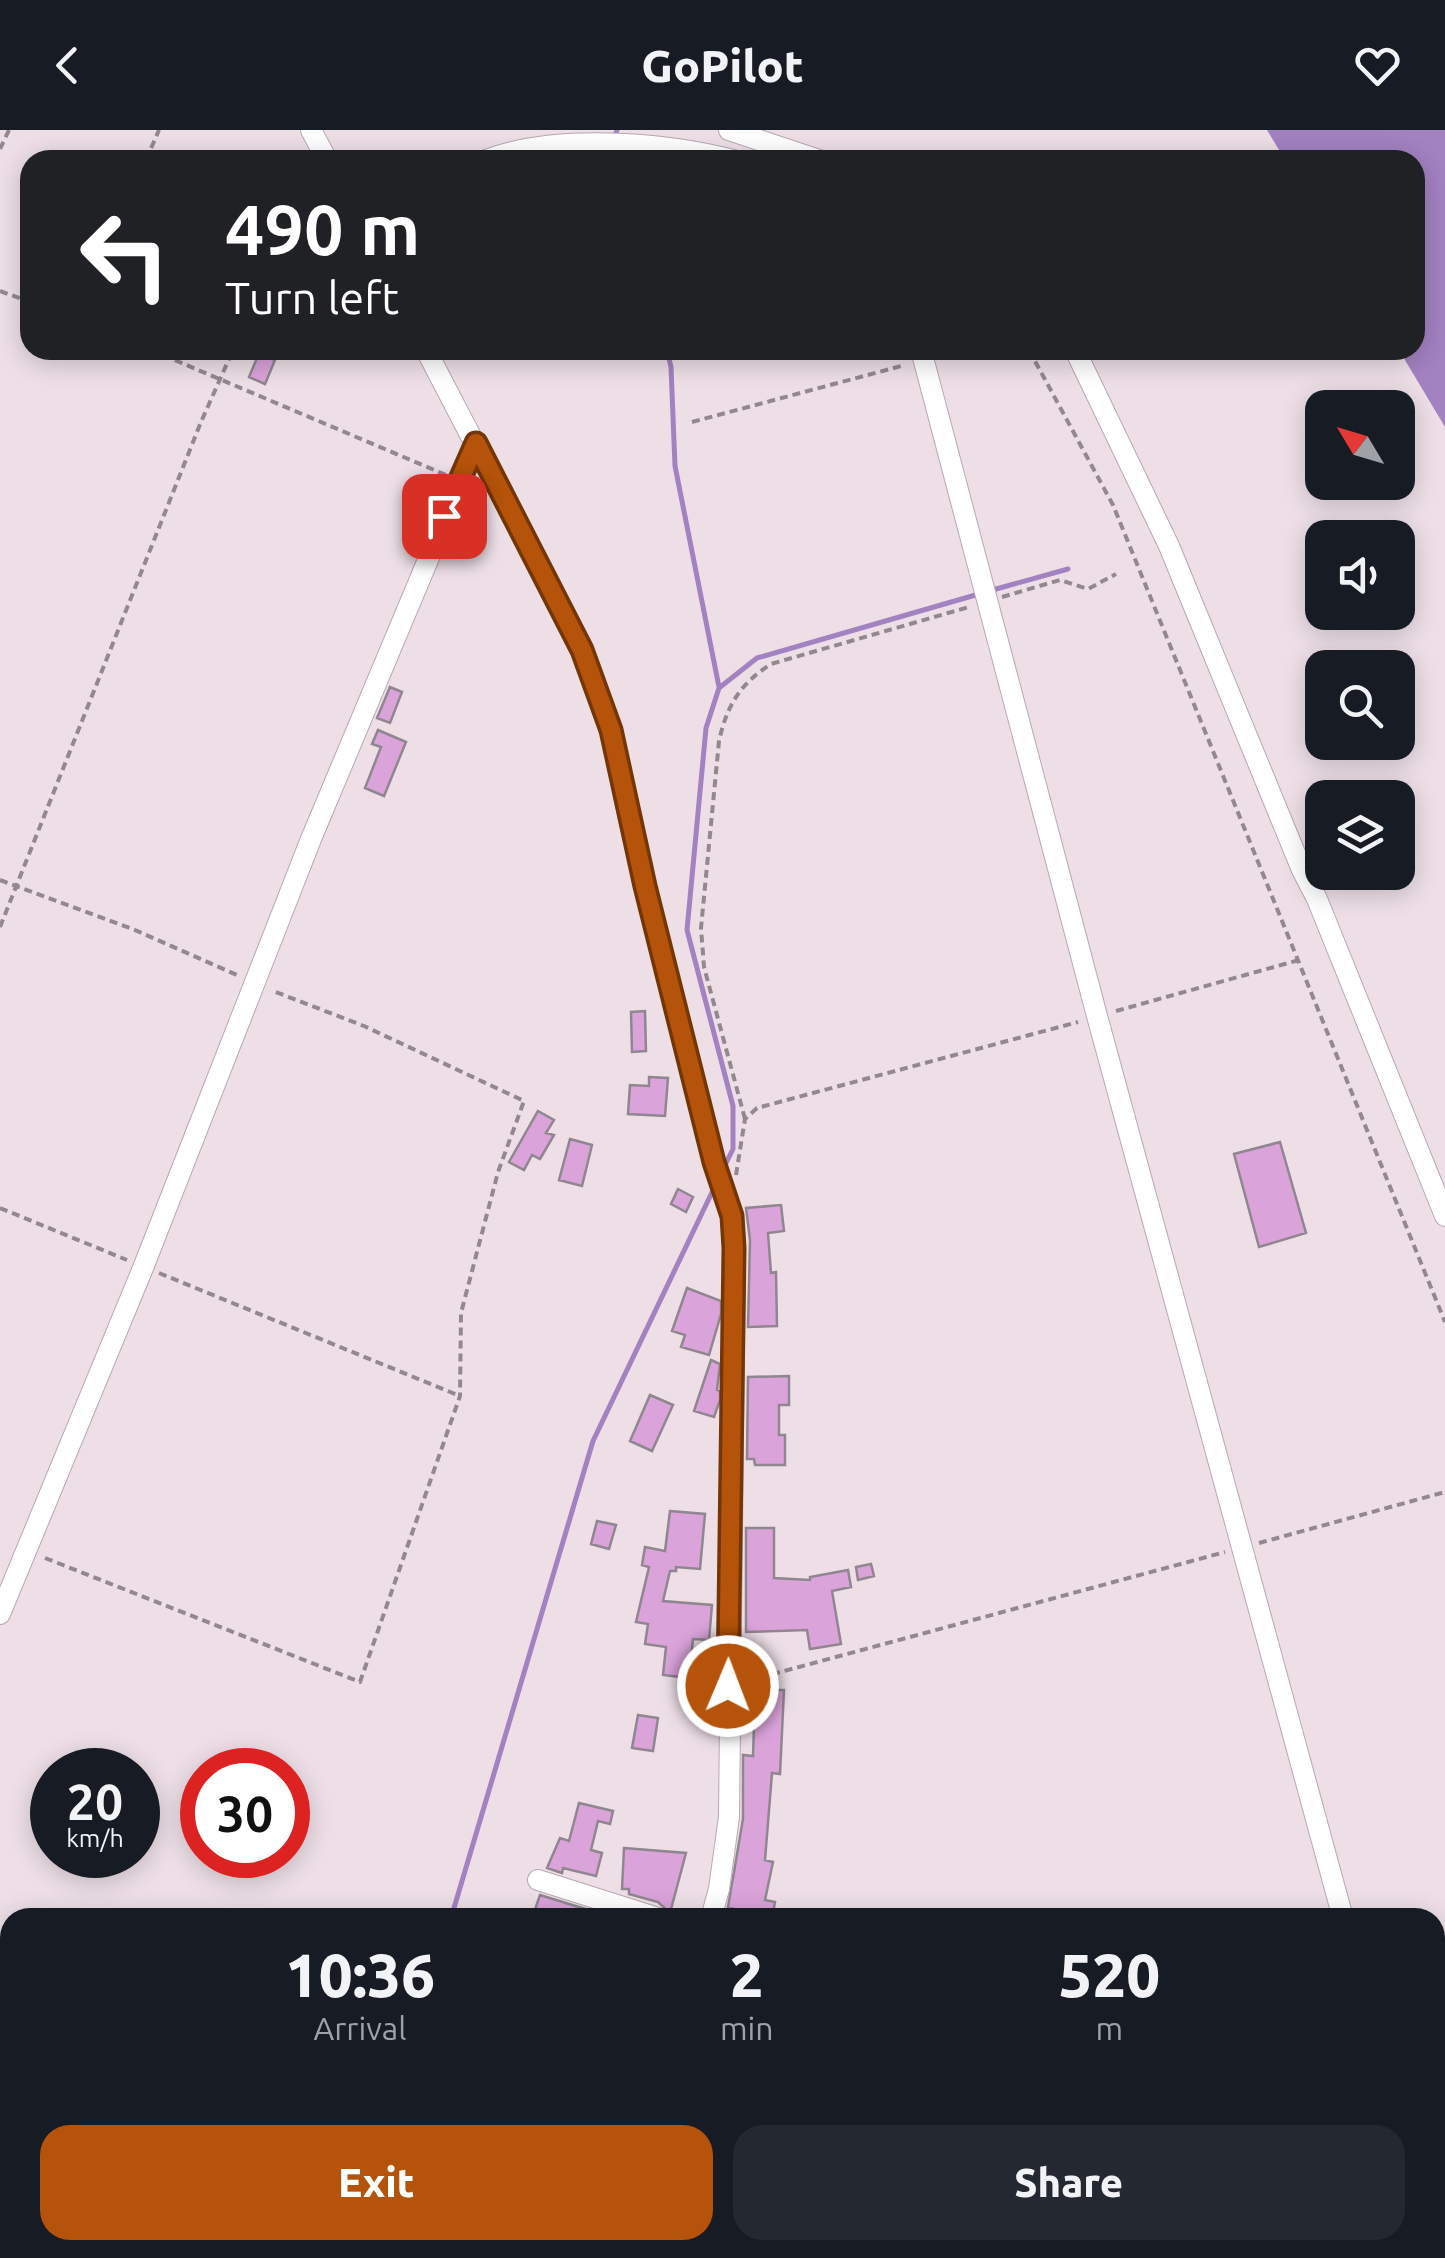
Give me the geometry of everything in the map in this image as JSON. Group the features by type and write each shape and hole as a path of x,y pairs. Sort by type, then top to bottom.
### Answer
{"street":[{"path":"699,150 718,130"},
{"path":"729,130 789,150"},
{"path":"519,150 574,143 682,150"},
{"path":"431,360 582,650 611,730 629,820 714,1162 732,1216 729,1818 714,1908"},
{"path":"923,360 1340,1908"},
{"path":"1080,360 1169,546 1302,870 1318,899 1445,1216"},
{"path":"0,1614 476,443"},
{"path":"538,1880 626,1908"}],"path":[{"path":"0,149 8,130"},
{"path":"175,360 459,481"},
{"path":"0,927 230,360"},
{"path":"692,422 905,360"},
{"path":"1034,360 1113,504 1445,1322"},
{"path":"724,1192 740,1168 746,1119 704,966 701,928 719,741 726,711 746,680 771,664 1060,580 1088,588 1116,574"},
{"path":"0,880 136,930 254,983 364,1026 524,1100 498,1172 461,1313 460,1396 360,1682 26,1551"},
{"path":"746,1119 756,1108 1299,960"},
{"path":"0,1208 129,1261"},
{"path":"147,1268 460,1396"},
{"path":"728,1686 1445,1492"}],"shaded area":[{"path":"1267,130 1445,130 1445,427 1405,360 1425,360 1425,150 1279,150"}],"building":[{"path":"256,360 275,360 265,384 249,377"},
{"path":"390,687 402,692 390,723 377,718"},
{"path":"378,730 406,742 384,796 365,788 381,747 372,744"},
{"path":"645,1011 646,1051 632,1052 631,1012"},
{"path":"649,1077 668,1078 665,1116 628,1114 630,1085 649,1086"},
{"path":"538,1111 554,1120 546,1133 554,1135 540,1159 532,1155 524,1170 509,1162"},
{"path":"570,1139 592,1145 582,1186 559,1180"},
{"path":"1280,1142 1306,1233 1259,1247 1234,1154"},
{"path":"678,1189 693,1197 686,1212 671,1204"},
{"path":"781,1205 784,1231 768,1233 771,1273 776,1272 777,1326 748,1327 750,1240 746,1208"},
{"path":"687,1288 721,1301 709,1355 681,1347 685,1335 672,1331"},
{"path":"711,1360 720,1364 720,1400 714,1417 694,1411"},
{"path":"789,1376 789,1405 779,1405 785,1465 755,1465 754,1459 747,1459 748,1377"},
{"path":"650,1395 673,1405 652,1451 630,1441"},
{"path":"670,1511 705,1514 700,1569 676,1567 676,1571 670,1571 663,1601 712,1605 709,1640 693,1639 689,1678 663,1675 666,1647 645,1644 648,1624 636,1622 649,1567 642,1565 645,1547 665,1551"},
{"path":"597,1521 616,1525 609,1549 591,1544"},
{"path":"746,1528 774,1528 774,1578 810,1580 848,1570 851,1587 832,1591 841,1644 810,1649 807,1630 746,1632"},
{"path":"871,1564 874,1576 858,1580 856,1567"},
{"path":"744,1690 784,1690 780,1774 772,1773 765,1860 773,1862 765,1900 775,1902 774,1908 728,1907 743,1819 743,1755 753,1756 754,1725 744,1725"},
{"path":"638,1715 658,1718 653,1751 632,1748"},
{"path":"579,1803 613,1811 610,1824 598,1821 591,1850 602,1853 596,1876 547,1868 560,1838 569,1841"},
{"path":"624,1848 686,1853 671,1908 622,1889"},
{"path":"540,1895 582,1908 535,1908"}],"waterway":[{"path":"669,360 675,466 719,687"},
{"path":"989,591 1068,569"},
{"path":"724,1167 733,1149 733,1106 687,930 706,728 719,688 757,658 979,594"},
{"path":"454,1908 593,1441 715,1186"}],"route":[{"path":"444,516 476,443 582,650 611,730 645,886 714,1162 732,1216 728,1686"}]}
